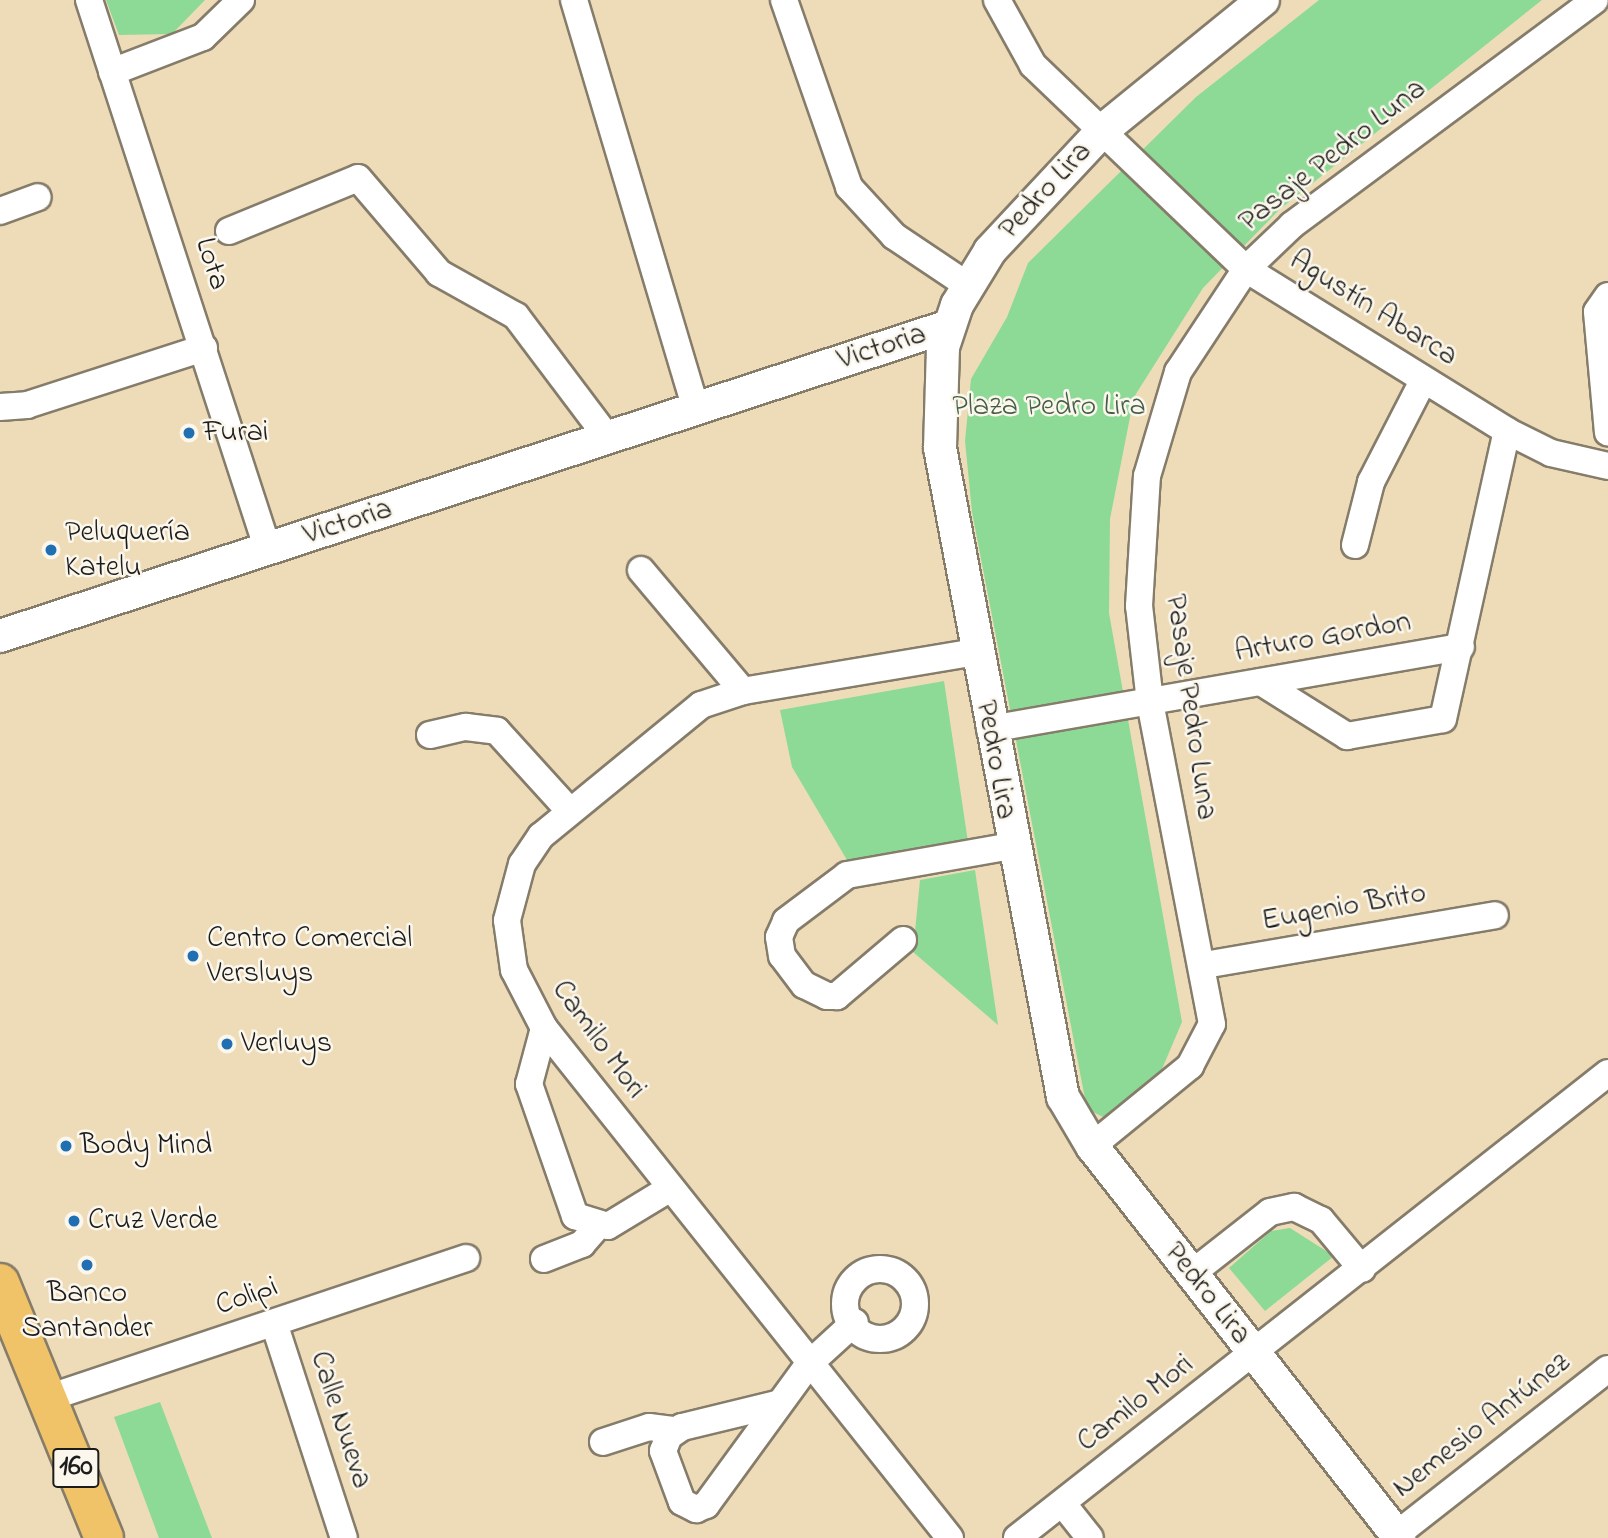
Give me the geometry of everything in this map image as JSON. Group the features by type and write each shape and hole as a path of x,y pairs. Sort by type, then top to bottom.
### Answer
{"highway":[{"name":"160","path":"0,1283 104,1538"}],"street":[{"name":"Lota","path":"89,0 268,550"},
{"path":"112,72 203,37 240,0"},
{"path":"573,0 696,409"},
{"path":"785,0 849,187 894,236 967,285"},
{"name":"Agustín Abarca","path":"997,0 1021,51 1246,268 1507,431 1551,453 1608,466"},
{"name":"Pedro Lira","path":"1263,0 1104,129 1016,219 967,285 949,326 937,391 940,447 1052,1063 1074,1122 1397,1536"},
{"name":"Pasaje Pedro Luna","path":"1092,1146 1200,1054 1212,1024 1204,965 1150,702 1139,563 1154,440 1195,338 1246,268 1323,198 1595,0"},
{"path":"229,231 358,178 439,273 516,317 608,438"},
{"path":"0,211 38,197"},
{"path":"1608,296 1597,312 1608,433"},
{"name":"Victoria","path":"0,636 949,326"},
{"path":"0,407 27,405 204,348"},
{"path":"1355,545 1371,482 1423,381"},
{"path":"1261,682 1347,736 1443,719 1507,431"},
{"path":"641,570 743,691"},
{"name":"Arturo Gordon","path":"990,729 1461,647"},
{"name":"Camilo Mori","path":"950,1538 669,1189 544,1028 514,970 508,920 522,864 569,810 685,715 743,691 976,652"},
{"path":"430,735 466,727 497,731 569,810"},
{"path":"903,940 837,996 827,996 804,985 782,956 779,937 786,922 846,874 1011,846"},
{"name":"Eugenio Brito","path":"1204,965 1495,915"},
{"path":"544,1028 529,1069 532,1098 570,1206 596,1228"},
{"name":"Camilo Mori","path":"1017,1538 1254,1355 1608,1073"},
{"path":"544,1259 582,1244 596,1228 626,1220 669,1189"},
{"path":"1191,1274 1270,1212 1294,1208 1321,1220 1362,1269"},
{"name":"Colipi","path":"48,1398 466,1258"},
{"path":"675,1430 663,1451 678,1496 688,1508 702,1508 776,1404 809,1364 855,1322"},
{"name":"Calle Nueva","path":"274,1323 344,1538"},
{"name":"Nemesio Antúnez","path":"1397,1536 1608,1369"},
{"path":"603,1442 649,1427 675,1430 776,1404"},
{"path":"1063,1504 1090,1538"}],"green space":[{"path":"106,0 205,0 172,34 119,35"},
{"name":"Plaza Pedro Lira","path":"1319,0 1542,0 1279,210 1203,288 1134,397 1110,519 1109,613 1182,1022 1162,1069 1105,1118 1087,1109 972,512 965,441 971,379 1007,317 1028,263 1196,97"},
{"path":"944,681 968,842 847,860 792,767 780,710"},
{"path":"975,870 998,1025 913,952 920,880"},
{"path":"1290,1228 1334,1256 1265,1311 1229,1268 1271,1231"},
{"path":"160,1402 212,1538 159,1538 114,1417"}],"place":[{"name":"Furai","path":"189,433"},
{"name":"Peluquería Katelu","path":"51,550"},
{"name":"Centro Comercial Versluys","path":"193,956"},
{"name":"Verluys","path":"227,1044"},
{"name":"Body Mind","path":"66,1146"},
{"name":"Cruz Verde","path":"74,1221"},
{"name":"Banco Santander","path":"87,1265"}]}
